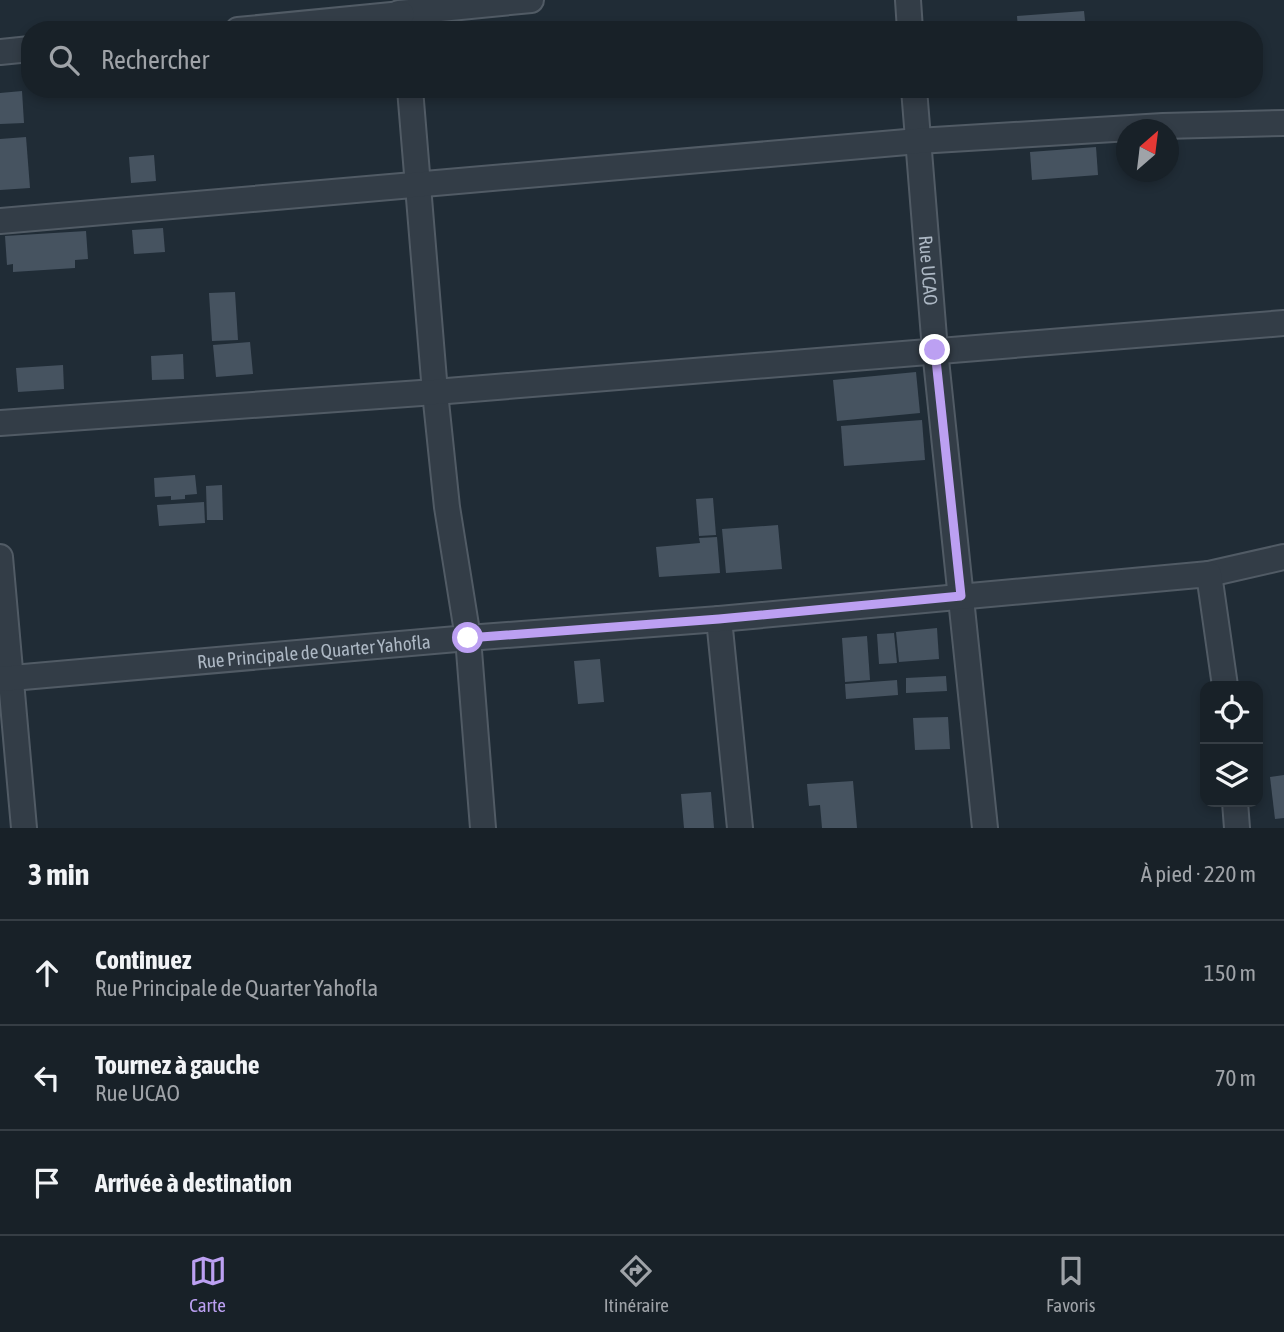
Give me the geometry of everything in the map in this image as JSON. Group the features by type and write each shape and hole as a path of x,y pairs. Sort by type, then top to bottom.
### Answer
{"street":[{"path":"330,21 531,0"},
{"path":"908,0 909,21"},
{"path":"0,52 21,50"},
{"path":"411,98 435,392 447,507 468,638 483,828"},
{"name":"Rue UCAO","path":"915,98 935,350 985,828"},
{"path":"0,220 918,141 1163,126 1284,123"},
{"path":"0,423 435,392 1284,323"},
{"path":"0,557 5,679 24,828"},
{"name":"Rue Principale de Quarter Yahofla","path":"5,679 719,619 1209,574 1284,557"},
{"path":"1209,574 1224,681"},
{"path":"719,619 740,828"},
{"path":"1235,807 1237,828"}],"building":[{"path":"1084,11 1085,21 1017,21 1017,16"},
{"path":"21,91 24,123 0,124 0,93"},
{"path":"26,137 30,188 0,190 0,139"},
{"path":"1096,147 1098,175 1032,180 1030,152"},
{"path":"154,155 156,181 131,183 129,157"},
{"path":"163,228 165,252 134,254 132,230"},
{"path":"86,231 88,259 75,260 75,268 13,272 13,264 7,265 5,236"},
{"path":"235,292 238,340 212,341 209,293"},
{"path":"250,342 253,374 216,377 213,345"},
{"path":"183,354 184,379 152,380 151,356"},
{"path":"63,365 64,389 18,392 16,368"},
{"path":"916,372 920,413 837,421 833,380"},
{"path":"922,420 925,460 844,466 841,426"},
{"path":"195,475 197,494 185,495 185,499 171,500 171,496 155,497 154,478"},
{"path":"222,485 223,520 207,520 206,486"},
{"path":"713,498 716,535 699,536 696,499"},
{"path":"204,502 205,523 159,526 157,505"},
{"path":"778,525 782,569 726,573 722,529"},
{"path":"717,537 720,573 659,577 656,547 700,543 699,538"},
{"path":"937,628 939,659 899,662 896,632"},
{"path":"894,633 897,663 879,664 877,634"},
{"path":"867,636 870,680 845,682 842,638"},
{"path":"600,659 604,702 578,704 574,661"},
{"path":"946,676 947,691 906,693 906,678"},
{"path":"897,680 898,695 846,699 845,684"},
{"path":"948,717 950,749 915,750 913,718"},
{"path":"1284,775 1284,818 1275,819 1270,777"},
{"path":"853,781 857,828 822,828 820,805 809,806 807,784"},
{"path":"711,792 714,828 684,828 681,794"}],"route":[{"path":"468,638 719,619 961,596 935,350"}]}
